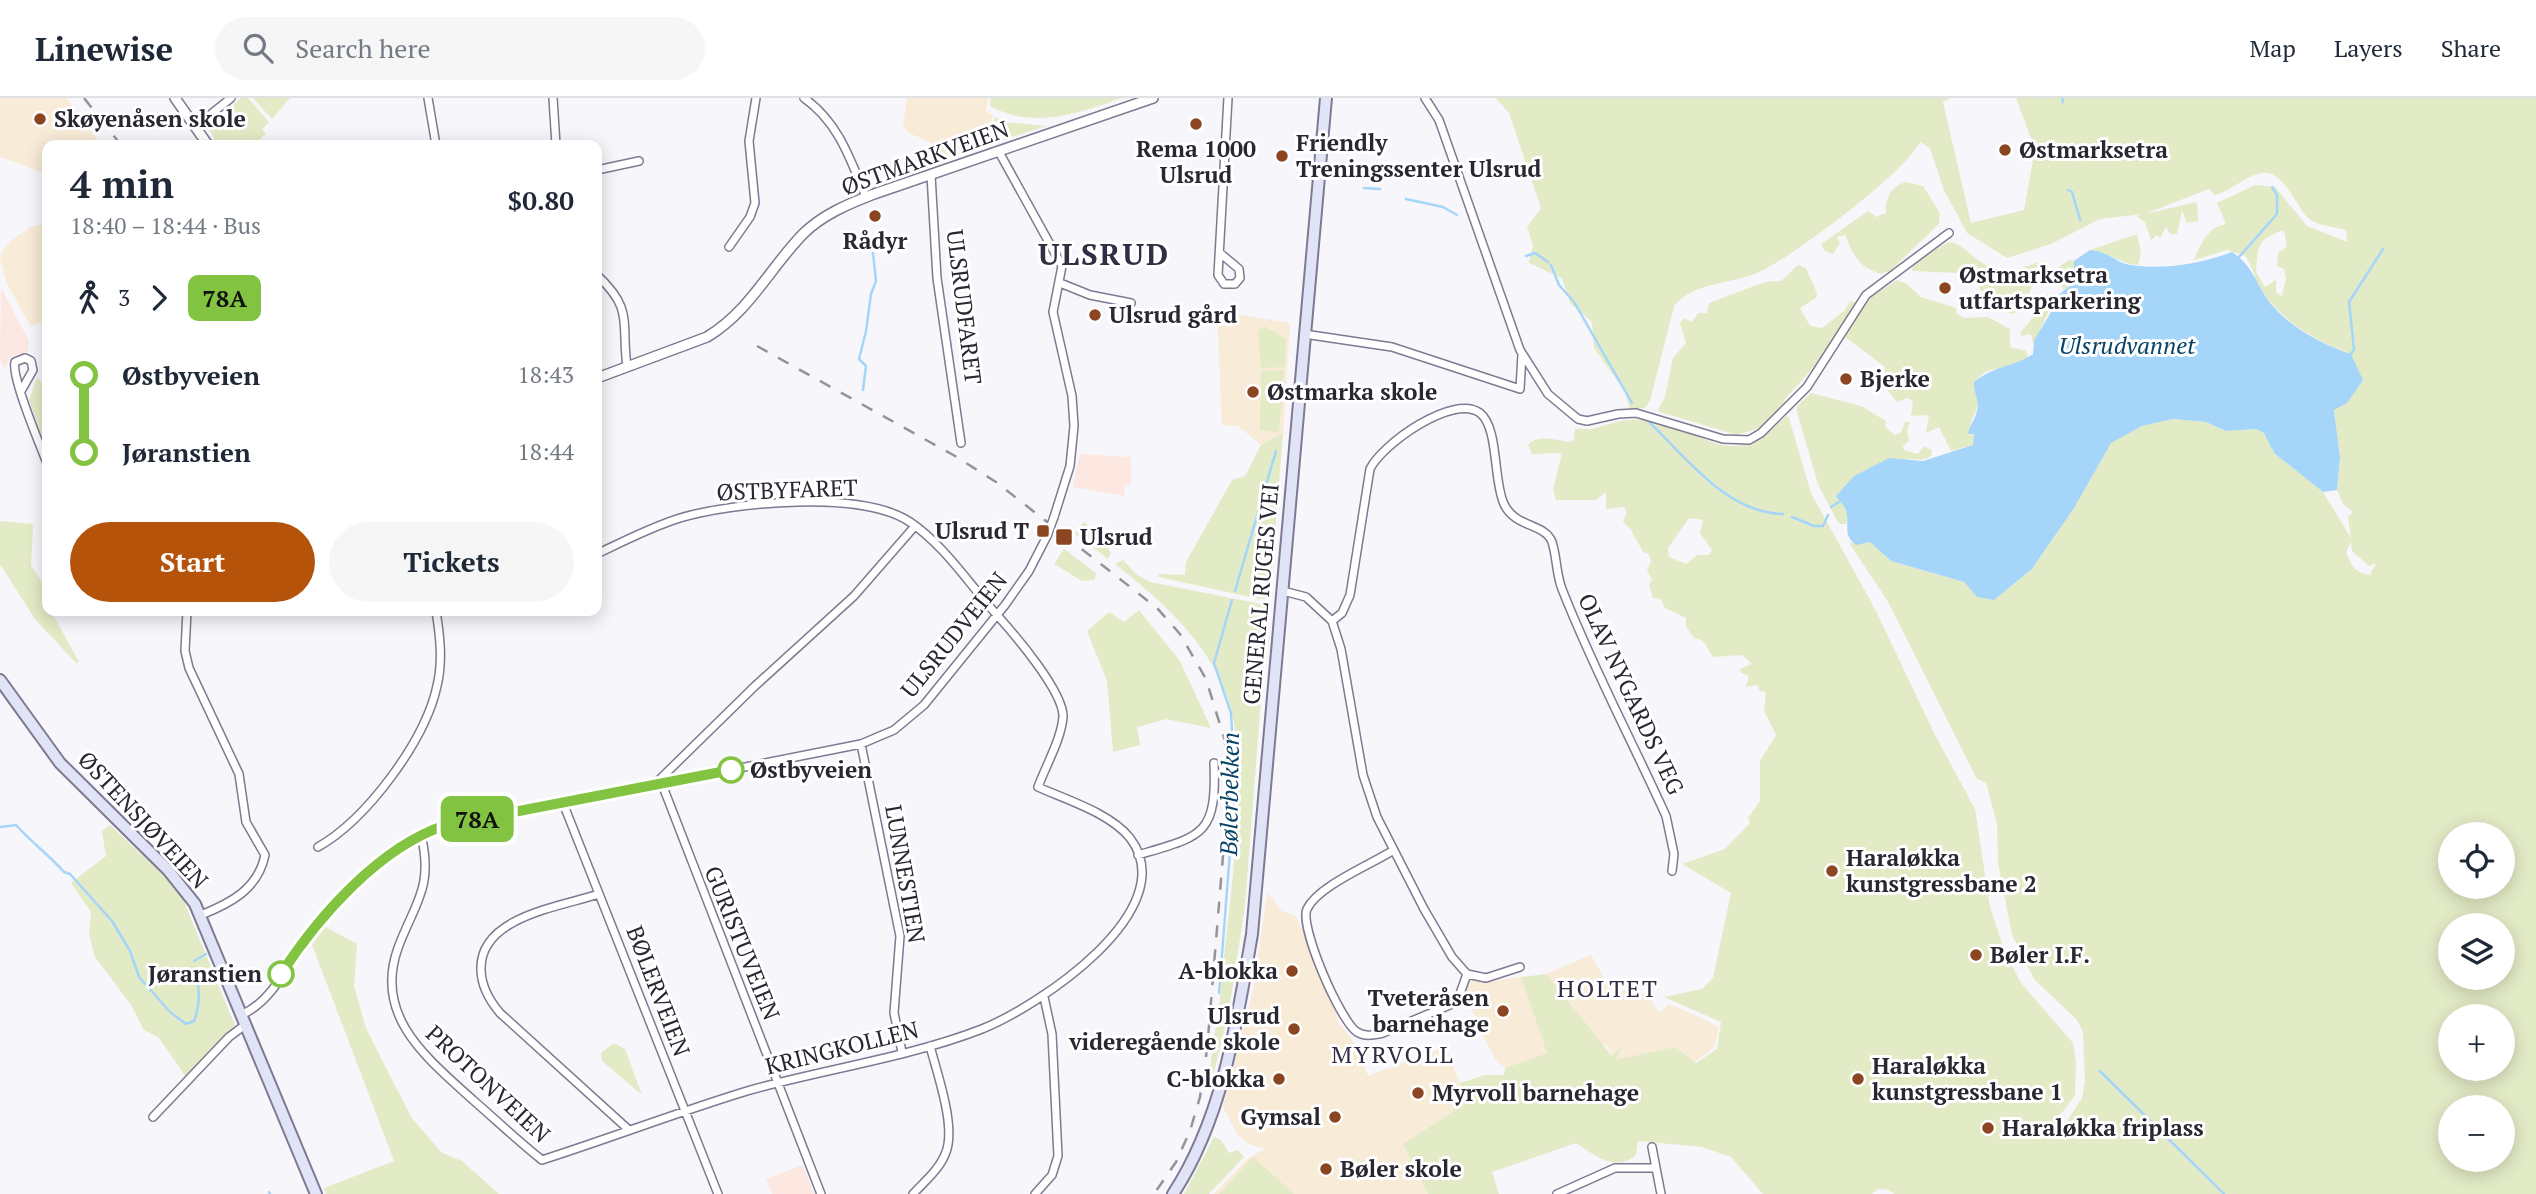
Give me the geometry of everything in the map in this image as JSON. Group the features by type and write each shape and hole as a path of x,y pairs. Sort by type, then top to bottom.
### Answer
{"main road":[{"name":"GENERAL RUGES VEI","path":"1173,1194 1193,1158 1210,1118 1244,982 1256,905 1321,104 1326,98"},
{"name":"ØSTENSJØVEIEN","path":"0,680 60,763 182,885 201,915 316,1194"}],"street":[{"path":"175,98 204,140"},
{"path":"195,127 231,98"},
{"path":"428,98 435,140"},
{"path":"553,98 556,140"},
{"path":"729,247 751,217 755,204 748,141 756,98"},
{"path":"804,98 822,112 838,133 866,197"},
{"name":"ØSTMARKVEIEN","path":"602,376 722,329 743,311 808,230 829,215 866,197 1153,98"},
{"path":"1220,253 1228,98"},
{"path":"1425,98 1439,120 1522,355 1552,398 1578,419 1587,421 1636,413 1723,439 1749,440 1761,433 1807,387 1866,295 1949,233"},
{"name":"ULSRUDVEIEN","path":"153,1117 243,1020 262,1004 305,937 332,905 406,844 421,835 446,825 861,744 887,734 915,715 997,615 1029,571 1047,536 1067,479 1074,426 1072,396 1054,325 1060,261 999,152"},
{"path":"602,169 639,161"},
{"name":"ULSRUDFARET","path":"931,175 937,278 961,443"},
{"path":"602,280 621,301 625,321 627,367"},
{"path":"1060,283 1076,291 1131,303"},
{"path":"1304,334 1392,347 1520,389 1522,355"},
{"path":"21,391 42,449"},
{"name":"OLAV NYGARDS VEG","path":"1332,621 1342,613 1350,596 1370,469 1376,458 1403,435 1453,408 1471,408 1485,419 1504,506 1521,523 1546,534 1553,544 1562,589 1666,816 1674,854 1672,871"},
{"name":"ØSTBYFARET","path":"602,552 677,519 756,506 852,503 882,509 915,526 934,543 997,615 1034,663 1061,705 1059,732 1038,787 1113,823 1130,839 1138,855"},
{"path":"660,784 664,772 854,596 915,526"},
{"path":"1283,591 1307,597 1318,604 1332,621 1341,649 1363,775 1392,851 1444,944 1467,974 1486,978 1520,967"},
{"path":"187,616 185,651 189,668 239,774 246,822 265,855 259,873 241,896 201,915"},
{"path":"318,847 368,807 424,723 433,703 440,670 436,616"},
{"name":"LUNNESTIEN","path":"861,744 900,936 894,1013 902,1052"},
{"path":"1138,855 1184,842 1203,830 1212,808 1214,763"},
{"name":"GURISTUVEIEN","path":"660,784 821,1194"},
{"name":"BØLERVEIEN","path":"563,803 718,1194"},
{"name":"PROTONVEIEN","path":"421,835 425,855 421,899 396,952 393,976 398,1013 412,1042 430,1062 542,1160"},
{"path":"1392,851 1325,890 1314,899 1306,914 1310,940 1346,1017 1358,1032 1373,1035 1383,1033 1457,1002 1467,974"},
{"name":"KRINGKOLLEN","path":"542,1160 684,1111 777,1083 930,1046 982,1029 1044,997 1096,953 1141,885 1142,868 1138,855"},
{"path":"599,894 517,920 500,929 487,943 481,974 486,992 500,1013 629,1130"},
{"path":"1035,1194 1052,1175 1058,1156 1054,1051 1044,997"},
{"path":"913,1194 937,1168 949,1143 946,1116 930,1046"},
{"path":"1652,1147 1661,1194"},
{"path":"1557,1194 1607,1171 1655,1168"}],"shaded area":[{"name":"Skøyenåsen skole","path":"0,98 66,98 97,140 42,140 42,172 0,157"},
{"path":"907,98 988,98 986,111 993,115 988,134 937,160 930,142 909,133 903,126"},
{"path":"42,224 42,322 31,327 7,284 0,259 3,250 12,240 31,227"},
{"path":"1,288 29,341 28,352 11,356 4,369 0,358"},
{"name":"Østmarka skole","path":"1217,311 1290,323 1283,433 1261,445 1238,426 1222,425"},
{"path":"1080,454 1131,457 1131,485 1125,485 1124,496 1073,487"},
{"name":"Ulsrud videregående skole","path":"1267,892 1282,911 1296,916 1326,982 1339,1023 1354,1042 1368,1076 1445,1047 1460,1083 1463,1105 1403,1144 1428,1194 1214,1194 1247,1159 1265,1149 1251,1145 1237,1134 1223,1107 1254,986"},
{"path":"1591,955 1614,995 1628,988 1634,998 1646,992 1659,1013 1669,1004 1706,1020 1719,1028 1714,1047 1683,1071 1615,1060 1607,1046 1593,1040 1546,974"},
{"name":"Tveteråsen barnehage","path":"1466,974 1486,982 1521,977 1547,1053 1505,1068 1496,1060 1482,1035 1464,986"},
{"path":"803,1165 814,1194 772,1194 766,1179"}],"green space":[{"path":"241,98 248,98 269,122 262,129 266,134 258,140 215,140 209,129"},
{"path":"253,98 290,98 272,119"},
{"path":"991,98 1122,98 1073,113 1039,118 1006,113 990,106"},
{"path":"1496,98 1951,98 1943,102 1971,223 2024,210 2035,149 2016,98 2536,98 2536,1194 1894,1194 1889,1190 1877,1189 1872,1194 1763,1194 1731,1157 1702,1147 1638,1141 1636,1155 1620,1162 1598,1157 1576,1143 1492,1172 1499,1194 1428,1194 1403,1144 1463,1105 1460,1083 1485,1075 1504,1075 1505,1068 1547,1053 1521,977 1546,974 1612,1056 1622,1046 1616,1060 1675,1047 1696,1063 1717,1049 1721,1022 1664,997 1702,989 1713,978 1731,893 1682,864 1725,849 1750,823 1748,818 1760,801 1760,761 1776,735 1764,711 1766,692 1760,691 1757,685 1746,687 1749,676 1741,673 1740,669 1752,664 1742,655 1713,657 1704,643 1694,638 1686,627 1686,618 1665,608 1661,599 1653,598 1649,585 1652,579 1647,570 1651,562 1649,554 1643,552 1631,530 1623,522 1627,513 1624,507 1606,509 1606,492 1596,500 1556,500 1553,490 1562,453 1532,454 1528,445 1532,442 1547,439 1569,442 1574,440 1575,429 1593,429 1619,421 1643,420 1665,424 1716,444 1732,446 1748,444 1766,434 1786,416 1789,418 1811,493 1876,611 1934,733 1975,809 1990,907 2005,952 2021,983 2073,1043 2076,1062 2075,1095 2058,1118 2065,1124 2082,1098 2085,1082 2083,1032 2077,1020 2034,979 2012,935 1998,863 1997,824 1986,783 1977,779 1887,600 1849,543 1870,542 1891,561 1964,582 1977,597 1994,600 2032,569 2111,443 2142,426 2173,419 2206,422 2226,431 2256,429 2264,433 2274,453 2323,492 2351,538 2348,517 2353,512 2343,504 2337,490 2340,457 2334,409 2351,354 2312,336 2288,320 2268,300 2245,256 2227,250 2194,260 2209,233 2226,224 2217,203 2255,185 2275,187 2307,226 2347,242 2346,230 2309,219 2284,184 2271,174 2252,176 2215,195 2209,189 2145,214 2197,202 2198,221 2187,223 2182,211 2177,234 2170,234 2166,227 2160,238 2157,235 2151,240 2145,222 2136,216 2143,214 2100,219 2051,244 2007,258 1967,233 1944,190 1930,148 1920,142 1893,174 1871,193 1819,234 1773,265 1746,277 1701,288 1682,298 1674,306 1650,401 1645,408 1630,409 1624,390 1594,348 1592,322 1570,303 1562,278 1529,263 1533,245 1527,227 1541,208 1509,113","holes":["2284,230 2287,247 2278,253 2277,266 2284,269 2286,279 2282,296 2276,293 2276,280 2265,287 2256,272 2261,244","1689,518 1703,520 1700,533 1712,550 1709,555 1697,555 1686,564 1669,557 1668,548","2351,542 2352,551 2369,566 2376,563 2370,575 2354,568 2346,552"]},
{"path":"995,117 1005,122 1046,126 990,144"},
{"path":"1906,182 1923,186 1940,213 1939,224 1891,270 1881,274 1867,268 1854,254 1845,235 1837,237 1840,243 1833,254 1825,251 1821,244 1868,211 1876,217 1886,213 1890,193 1896,186"},
{"path":"2137,234 2141,253 2138,265 2090,250"},
{"path":"1948,242 1958,245 1985,265 2000,271 2016,270 2038,262 2040,265 2023,309 2012,314 1991,306 1977,284 1957,273 1912,271 1913,264"},
{"path":"2069,260 2074,261 2075,279 2064,291 2058,276 2059,267"},
{"path":"1798,265 1806,268 1817,293 1816,298 1800,308 1810,326 1822,328 1845,310 1850,301 1857,303 1824,356 1784,400 1787,404 1763,427 1737,435 1660,412 1658,409 1665,397 1673,358 1686,343 1680,323 1684,318 1692,322 1698,313 1707,313 1709,303 1765,282 1781,281"},
{"path":"1897,280 1907,284 1921,297 1956,308 1956,313 1963,318 1988,317 2010,329 2010,347 2026,351 2028,357 2024,361 1985,372 1975,381 1978,403 1969,430 1969,435 1974,434 1976,440 1973,445 1951,451 1939,427 1926,433 1929,415 1911,416 1913,401 1907,398 1897,402 1884,386 1885,367 1844,336 1867,300"},
{"path":"2047,294 2055,298 2033,345 2031,334 2021,336 2020,333 2037,313"},
{"path":"1264,326 1286,339 1285,367 1261,368 1258,331"},
{"path":"1284,370 1279,432 1260,430 1261,371"},
{"path":"37,377 42,383 42,435 29,400"},
{"path":"1811,393 1861,406 1886,421 1885,427 1895,435 1901,432 1905,422 1910,422 1907,430 1909,440 1903,446 1904,450 1918,454 1924,446 1932,450 1931,456 1927,458 1908,459 1887,466 1860,478 1838,493 1848,515 1846,524 1840,524 1836,519 1818,484 1797,412 1797,406"},
{"path":"1283,433 1270,598 1259,599 1159,577 1159,574 1185,575 1186,562 1232,480 1245,476 1261,445"},
{"path":"0,521 33,524 31,565 42,582 42,616 54,616 79,662 76,663 35,619 0,564"},
{"path":"1084,522 1101,538 1111,553 1108,559 1075,534"},
{"path":"1064,549 1096,573 1095,580 1082,581 1054,564"},
{"path":"1123,560 1137,575 1150,582 1261,604 1268,610 1245,906 1229,1011 1212,1081 1212,1054 1236,844 1238,762 1234,726 1227,696 1195,639 1149,592 1115,564"},
{"path":"1139,610 1180,661 1211,728 1166,719 1137,727 1140,745 1113,752 1107,681 1087,631 1109,612 1124,622"},
{"path":"110,825 179,889 236,1028 188,1080 159,1038 144,1030 131,1005 95,957 89,934 91,912 71,883 106,856 102,831"},
{"path":"322,925 357,944 354,986 366,1028 411,1117 442,1153 462,1161 499,1194 326,1194 324,1188 394,1161 311,942"},
{"path":"614,1043 625,1049 642,1095 602,1061 601,1053"},
{"path":"1214,1137 1221,1140 1229,1153 1238,1150 1244,1157 1209,1194 1184,1194"},
{"path":"1253,1157 1294,1194 1219,1194"}],"water":[{"name":"Ulsrudvannet","path":"2090,250 2130,265 2156,267 2195,263 2232,252 2250,269 2271,304 2297,328 2329,346 2351,354 2363,380 2347,403 2334,410 2340,457 2337,490 2323,492 2274,453 2264,433 2256,429 2226,431 2206,422 2173,419 2142,426 2111,443 2074,508 2032,569 1994,600 1977,597 1964,582 1891,561 1870,542 1856,545 1849,537 1845,509 1836,496 1854,476 1889,458 1923,461 1973,445 1974,434 1968,434 1977,410 1974,382 1990,372 2033,354 2034,340 2050,314 2055,298 2073,283 2074,261"}],"waterway":[{"path":"2062,98 2063,102"},
{"path":"2239,257 2277,214 2277,195 2272,187"},
{"path":"1364,188 1380,189"},
{"path":"2068,190 2072,192 2080,220"},
{"path":"1406,199 1443,207 1457,215"},
{"path":"2351,354 2354,349 2349,302 2383,249"},
{"path":"863,390 866,366 859,359 871,294 876,281 873,253"},
{"path":"1526,256 1535,253 1548,262"},
{"path":"1551,265 1559,285 1574,302 1632,403"},
{"path":"1647,420 1692,466 1725,494 1762,511 1783,514"},
{"name":"Bølerbekken","path":"1235,591 1276,451"},
{"path":"1831,507 1839,502"},
{"path":"1792,517 1814,526 1823,526 1828,515"},
{"name":"Bølerbekken","path":"1219,993 1235,787 1231,713 1214,663 1232,600"},
{"path":"0,827 16,825 64,872 70,874 112,921 130,951 139,977 170,1012 186,1024 194,1021 198,1008 199,989 195,969"},
{"path":"194,961 206,954"},
{"path":"2100,1071 2224,1194"}],"railway":[{"path":"84,98 117,140"},
{"path":"757,346 955,456 996,482 1157,608 1180,634 1206,679 1225,741 1228,795 1207,1050 1200,1097 1190,1131 1176,1162 1154,1194"}],"bus line":[{"name":"78A","path":"281,974 313,926 332,905 406,844 421,835 446,825 731,770"}],"place":[{"name":"Skøyenåsen skole","path":"40,119"},
{"name":"Rema 1000 Ulsrud","path":"1196,124"},
{"name":"Østmarksetra","path":"2005,150"},
{"name":"Friendly Treningssenter Ulsrud","path":"1282,156"},
{"name":"Rådyr","path":"875,216"},
{"name":"Østmarksetra utfartsparkering","path":"1945,288"},
{"name":"Ulsrud gård","path":"1095,315"},
{"name":"Bjerke","path":"1846,379"},
{"name":"Østmarka skole","path":"1253,392"},
{"name":"Ulsrud T","path":"1043,531"},
{"name":"Ulsrud","path":"1064,537"},
{"name":"Østbyveien","path":"731,770"},
{"name":"Haraløkka kunstgressbane 2","path":"1832,871"},
{"name":"Bøler I.F.","path":"1976,955"},
{"name":"A-blokka","path":"1292,971"},
{"name":"Jøranstien","path":"281,974"},
{"name":"Tveteråsen barnehage","path":"1503,1011"},
{"name":"Ulsrud videregående skole","path":"1294,1029"},
{"name":"C-blokka","path":"1279,1079"},
{"name":"Haraløkka kunstgressbane 1","path":"1858,1079"},
{"name":"Myrvoll barnehage","path":"1418,1093"},
{"name":"Gymsal","path":"1335,1117"},
{"name":"Haraløkka friplass","path":"1988,1128"},
{"name":"Bøler skole","path":"1326,1169"}],"district":[{"name":"ULSRUD","path":"1104,255"},
{"name":"HOLTET","path":"1608,989"},
{"name":"MYRVOLL","path":"1393,1055"}]}
